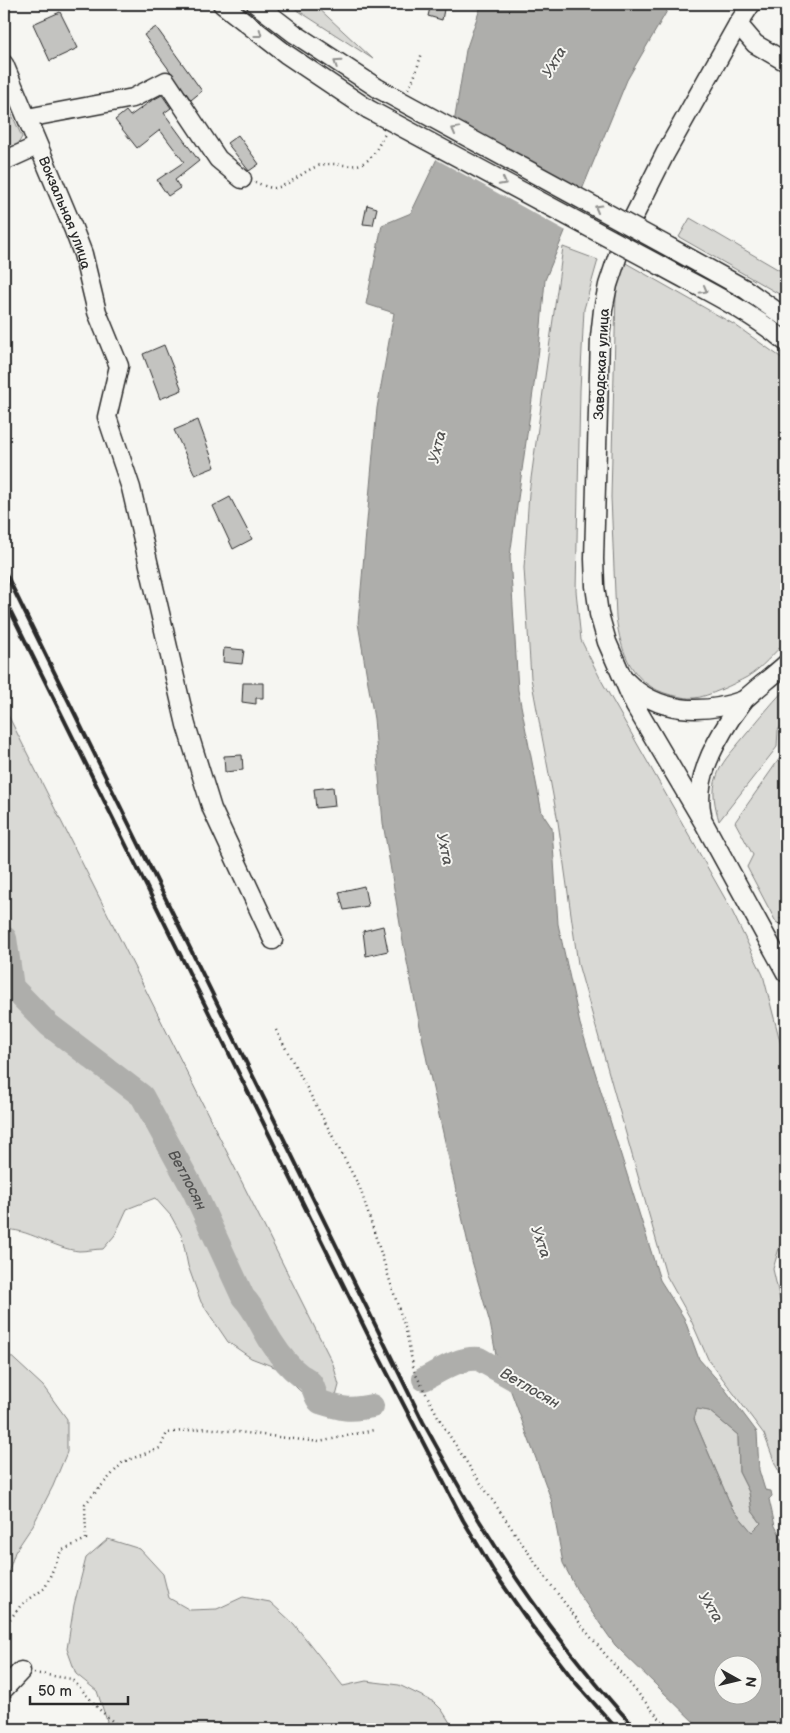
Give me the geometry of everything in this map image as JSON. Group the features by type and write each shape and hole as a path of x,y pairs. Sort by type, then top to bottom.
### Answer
{"street":[{"path":"222,4 286,54 368,109 733,306 786,342"},
{"path":"256,4 295,34 379,89 744,289 786,318"},
{"name":"Заводская улица","path":"617,667 599,614 594,559 600,337 608,285 625,234 660,163 751,4"},
{"path":"738,24 755,44 786,62"},
{"name":"Вокзальная улица","path":"4,64 83,254 97,312 120,366 106,417 131,488 186,725 212,808 273,940"},
{"path":"27,118 133,98 166,81 218,159 242,179"},
{"path":"4,161 37,146"},
{"path":"705,825 700,799 704,774 716,742 744,700 786,664"},
{"path":"617,667 640,694 666,705 684,708 703,708 728,705 744,700"},
{"path":"617,667 635,706 705,825 785,969"},
{"path":"4,1689 21,1671"}],"path":[{"path":"405,95 414,78 422,53"},
{"path":"242,179 273,188 288,182 306,170 326,164 349,167 368,160 387,130"},
{"path":"779,924 784,908"},
{"path":"276,1030 360,1188 406,1331 414,1371 442,1424 551,1584 589,1635 668,1729"},
{"path":"4,1627 22,1605 45,1588 61,1551 86,1539 85,1504 123,1462 160,1448 167,1432 206,1428 319,1442 374,1430"},
{"path":"21,1671 72,1679 100,1710 121,1729"}],"shaded area":[{"path":"288,4 314,4 373,59"},
{"path":"4,97 22,137 17,146 4,152"},
{"path":"690,218 786,274 786,298 679,237"},
{"path":"563,247 598,260 584,309 580,390 576,591 581,640 601,680 731,909 763,975 781,1045 786,1079 786,1224 773,1269 780,1300 786,1312 786,1483 776,1466 764,1434 708,1359 690,1318 666,1275 578,964 558,822 531,678 524,568 529,493"},
{"path":"624,262 735,325 786,361 786,641 763,665 747,677 721,690 700,697 688,698 671,695 647,684 631,666 625,655 618,630 611,497 616,293"},
{"path":"786,688 786,720 778,730 777,747 719,821 714,793 715,782 721,767"},
{"path":"4,707 333,1364 339,1385 335,1400 319,1407 277,1368 251,1358 228,1342 201,1302 188,1266 182,1236 171,1216 155,1198 127,1209 115,1235 103,1249 79,1251 21,1232 4,1230"},
{"path":"782,755 786,778 786,928 776,922 747,867 753,855 735,822"},
{"path":"4,1350 43,1386 67,1419 67,1452 53,1486 33,1525 15,1552 4,1585"},
{"path":"697,1408 709,1411 738,1435 739,1472 749,1492 752,1511 761,1523 752,1533 732,1508 694,1419"},
{"path":"108,1539 140,1549 163,1574 169,1598 190,1610 217,1609 243,1597 270,1602 294,1624 343,1686 366,1681 399,1685 434,1702 442,1710 454,1729 104,1729 107,1721 97,1691 76,1674 67,1649 74,1605 86,1558"}],"water":[{"name":"Ухта","path":"479,4 671,4 627,80 545,280 539,349 510,556 518,690 542,813 552,828 558,924 580,1024 660,1280 684,1318 699,1359 721,1384 757,1432 759,1470 765,1490 771,1491 772,1496 769,1499 775,1526 786,1546 786,1729 701,1729 615,1645 579,1594 563,1563 551,1499 509,1386 498,1365 490,1323 472,1261 429,1071 403,942 383,823 374,719 358,623 377,408 394,313 366,304 382,225 411,213 454,123 466,50 481,6","holes":["697,1409 709,1411 738,1435 739,1472 749,1492 752,1511 761,1523 752,1532 732,1508 694,1419"]}],"pier":[{"path":"452,117 585,190 568,232 434,158"}],"building":[{"path":"431,4 445,4 442,20 428,16"},
{"path":"60,12 78,48 50,61 33,24"},
{"path":"156,27 202,91 191,100 144,35"},
{"path":"162,95 171,108 164,113 199,161 175,180 180,188 168,196 157,180 184,162 160,130 137,148 115,120 126,111 130,116"},
{"path":"238,135 259,164 249,171 227,143"},
{"path":"367,205 377,208 373,225 363,224"},
{"path":"164,345 182,390 160,399 143,354"},
{"path":"198,420 215,467 195,475 174,430"},
{"path":"230,497 252,539 233,549 213,506"},
{"path":"224,648 244,650 242,664 223,662"},
{"path":"243,683 263,683 263,698 256,698 256,704 242,702"},
{"path":"242,755 243,770 225,772 224,756"},
{"path":"333,787 335,806 316,808 314,789"},
{"path":"364,886 368,906 344,910 339,892"},
{"path":"383,926 388,951 366,956 363,931"}],"waterway":[{"name":"Ветлосян","path":"4,938 12,987 49,1025 142,1096 194,1191 243,1297 252,1308 281,1356 296,1372 310,1382 320,1402 346,1408 372,1406"},
{"name":"Ветлосян","path":"424,1379 458,1362 479,1359 530,1388"}],"railway":[{"path":"4,570 423,1422 468,1502 536,1607 594,1682 636,1729"},
{"path":"4,598 377,1353 463,1520 494,1572 531,1625 575,1682 617,1729"}]}
